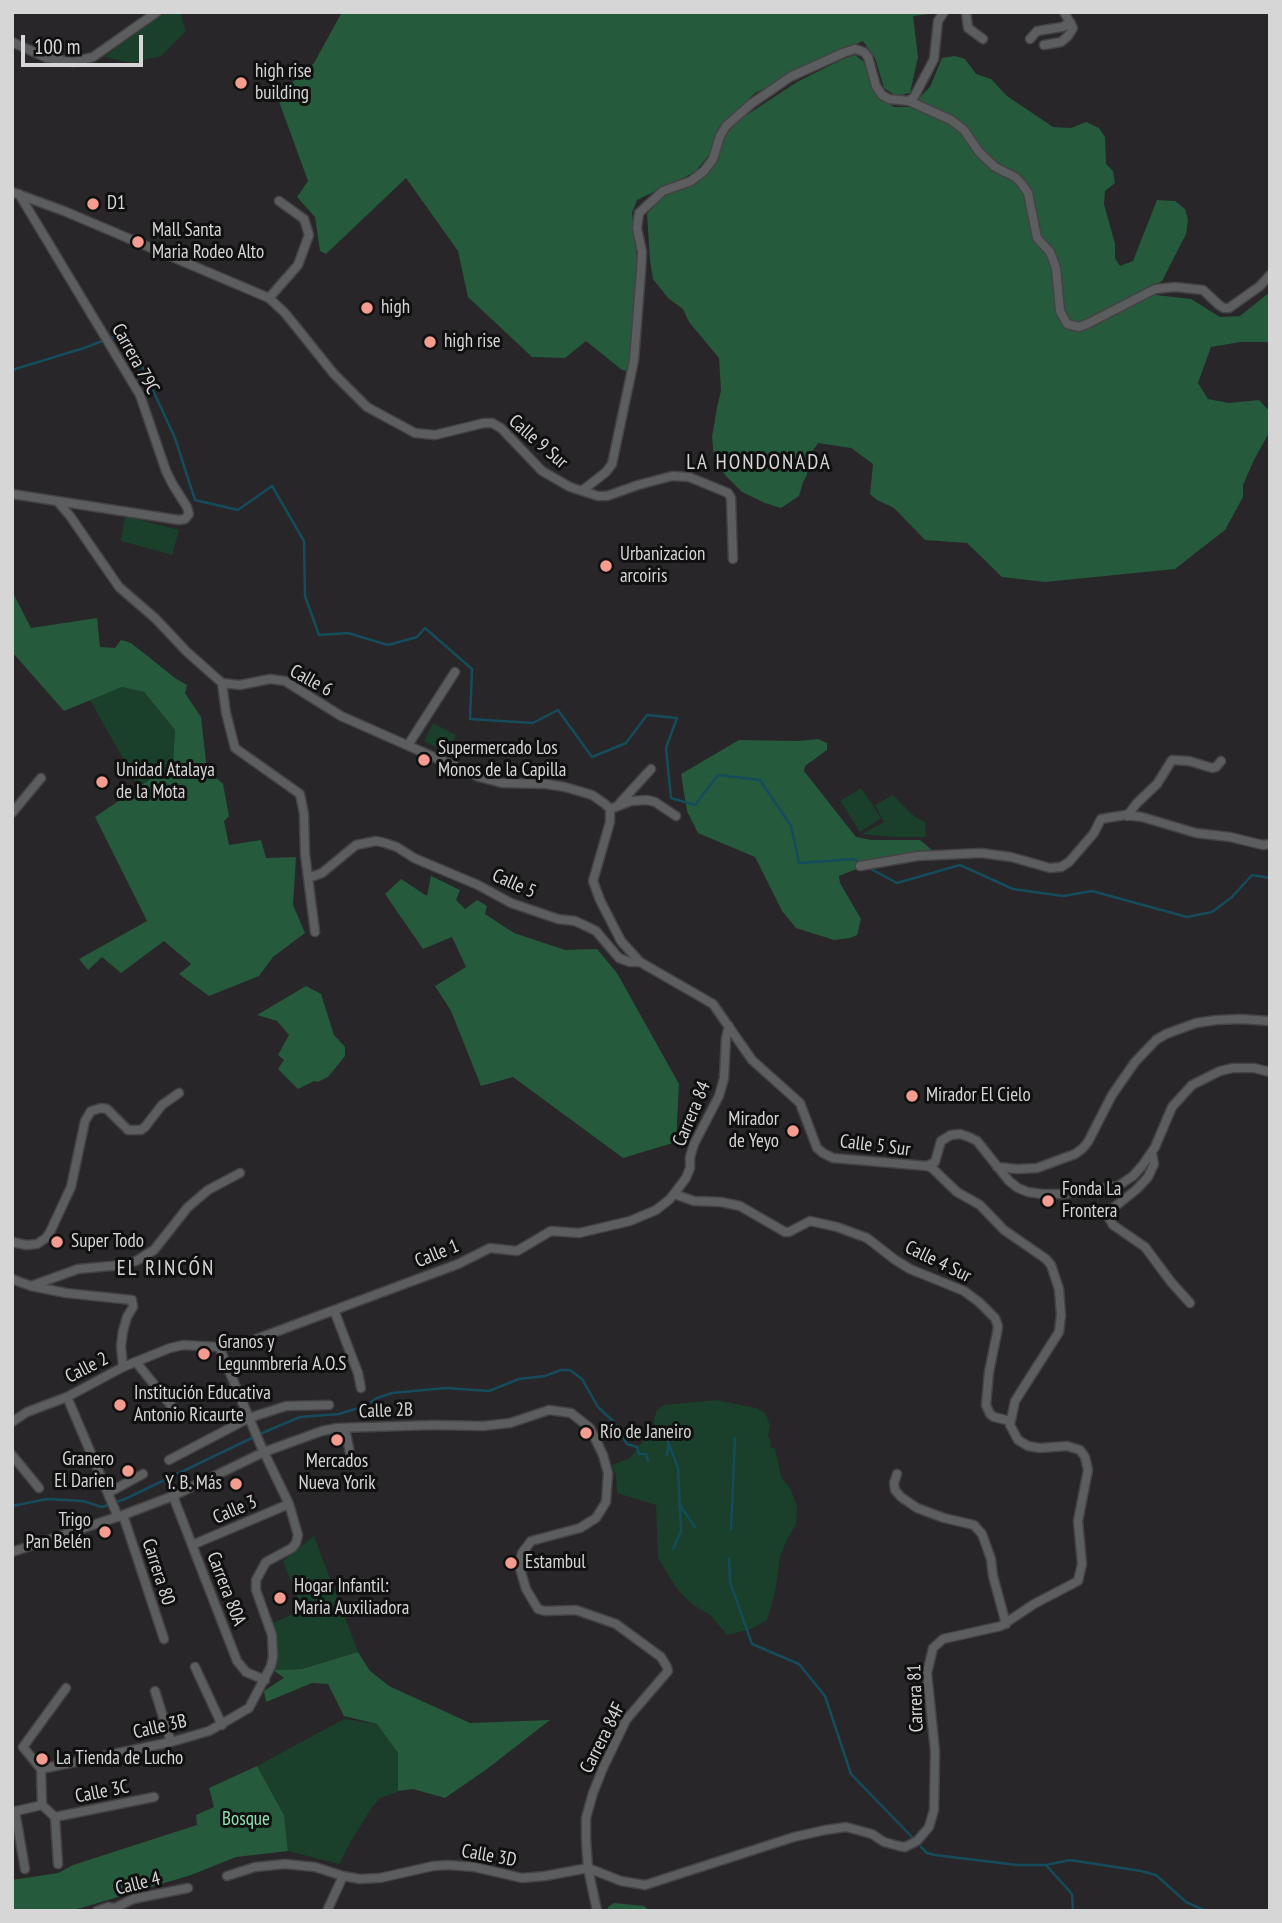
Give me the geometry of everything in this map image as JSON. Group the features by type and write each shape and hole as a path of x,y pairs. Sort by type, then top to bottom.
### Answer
{"street":[{"path":"12,42 47,58 73,62 93,57 158,12"},
{"path":"909,101 914,97 934,59 938,21 944,12"},
{"path":"966,12 968,28 983,39"},
{"path":"1044,45 1061,42 1073,28 1063,12"},
{"path":"1030,39 1037,31 1071,23"},
{"path":"583,490 612,464 634,360 642,252 637,228 639,213 663,191 691,181 704,171 713,159 726,126 751,104 790,77 855,49 864,52 868,57 876,86 882,95 889,99 909,101 951,120 964,130 979,152 995,167 1021,183 1028,193 1037,238 1050,252 1056,268 1060,311 1067,324 1079,327 1155,289 1175,287 1203,290 1219,305 1229,308 1260,286 1270,275"},
{"name":"Calle 9 Sur","path":"15,193 269,298 285,313 334,374 367,407 402,428 425,435 445,433 484,422 492,424 501,428 542,471 559,482 598,496 607,496 671,476 688,477 728,493 731,498 733,559"},
{"name":"Carrera 79C","path":"15,193 36,220 140,395 170,479 189,511 185,519 179,520 58,502"},
{"path":"269,298 298,265 309,235 304,219 279,201"},
{"path":"36,220 40,209 47,204"},
{"path":"12,494 58,502 119,587 156,618 186,651 222,683 235,748 300,794 315,932"},
{"path":"408,745 455,672"},
{"name":"Calle 6","path":"222,683 240,685 270,679 285,681 341,716 490,781 565,787 592,795 612,808"},
{"path":"1127,816 1157,784 1172,760 1189,761 1212,768 1221,761"},
{"path":"640,962 621,941 593,881 611,822 612,808 651,769"},
{"path":"12,813 41,778"},
{"path":"612,808 631,800 647,800 676,816"},
{"path":"860,866 918,856 981,853 1050,868 1061,867 1069,862 1094,833 1101,819 1127,816 1142,817 1196,833 1270,844"},
{"name":"Calle 5","path":"308,878 318,875 356,845 376,841 397,847 414,858 478,885 511,903 582,924 596,931 619,958 640,962"},
{"name":"Calle 5 Sur","path":"640,962 709,1001 758,1067 800,1103 815,1143 823,1153 833,1157 934,1170 945,1183 980,1205 1004,1230 1046,1259 1055,1272 1059,1289 1059,1332 1019,1395 1010,1422"},
{"path":"997,1167 1037,1168 1082,1149 1112,1095 1135,1062 1156,1040 1166,1034 1216,1020 1270,1021"},
{"name":"Carrera 84","path":"688,1172 694,1144 723,1083 729,1026"},
{"path":"927,1167 937,1159 941,1141 951,1135 969,1136 977,1141 1009,1181 1023,1190 1042,1194 1108,1188 1126,1182 1152,1153 1172,1107 1192,1085 1227,1069 1247,1067 1270,1072"},
{"path":"12,1242 37,1244 50,1232 71,1187 85,1121 91,1111 107,1109 128,1129 141,1130 162,1105 179,1093"},
{"path":"1152,1153 1154,1164 1148,1177 1138,1189 1112,1209 1110,1220 1113,1225 1145,1247 1190,1303"},
{"name":"Calle 1","path":"178,1346 219,1347 243,1344 458,1264 490,1248 517,1251 551,1231 579,1233 631,1221 656,1210 674,1194 688,1172"},
{"path":"31,1286 78,1269 136,1261 153,1250 188,1206 208,1190 240,1173"},
{"name":"Calle 4 Sur","path":"674,1194 694,1201 740,1206 785,1232 810,1222 837,1227 867,1238 910,1269 964,1290 995,1318 998,1326 986,1405 994,1417 1010,1422"},
{"path":"12,1279 31,1286 132,1300 123,1331 123,1367"},
{"path":"334,1310 361,1388"},
{"name":"Calle 2","path":"12,1422 27,1412 67,1397 123,1367 178,1346"},
{"path":"219,1347 289,1504"},
{"path":"136,1362 173,1408"},
{"name":"Carrera 80","path":"67,1397 119,1513 163,1639"},
{"path":"169,1460 249,1418 286,1406 329,1405"},
{"name":"Calle 2B","path":"12,1552 173,1496 264,1452 337,1427 434,1424 484,1426 509,1423 549,1410 571,1413 590,1428 603,1455 608,1473 606,1502 596,1518 580,1528 531,1541 520,1558"},
{"name":"Carrera 81","path":"588,1868 621,1881 645,1885 794,1837 825,1830 846,1827 892,1845 905,1847 924,1834 934,1810 934,1751 927,1673 933,1647 943,1639 1006,1624 1034,1604 1078,1581 1083,1564 1078,1521 1088,1470 1085,1457 1080,1450 1067,1446 1028,1446 1018,1440 1010,1422"},
{"path":"345,1428 350,1452"},
{"path":"12,1455 39,1488"},
{"path":"109,1495 143,1474"},
{"path":"897,1474 895,1490 901,1497 917,1508 974,1525 982,1534 991,1559 1006,1624"},
{"name":"Carrera 80A","path":"173,1496 240,1667 265,1680"},
{"name":"Calle 3","path":"192,1545 289,1504"},
{"name":"Calle 3B","path":"41,1769 195,1736 222,1725 249,1708 265,1680 273,1657 272,1635 256,1590 256,1580 265,1562 292,1548 296,1543 298,1535 289,1504"},
{"name":"Carrera 84F","path":"520,1558 519,1565 526,1589 538,1609 576,1610 616,1624 661,1657 668,1671 626,1720 598,1780 586,1818 588,1868 597,1911"},
{"path":"195,1667 222,1725"},
{"path":"12,1748 23,1746 66,1688"},
{"path":"155,1692 171,1742"},
{"path":"23,1746 41,1769 41,1805 55,1817 58,1864"},
{"name":"Calle 3C","path":"55,1817 154,1797"},
{"path":"25,1869 13,1812 41,1805"},
{"name":"Calle 3D","path":"227,1876 255,1867 285,1864 314,1867 360,1879 380,1878 448,1865 474,1867 522,1878 588,1868"},
{"path":"327,1911 343,1876"},
{"name":"Calle 4","path":"97,1911 108,1907 117,1909 133,1899 188,1888"}],"green space":[{"path":"165,12 180,12 186,31 161,56 131,63 104,57"},
{"path":"342,12 929,14 913,16 918,57 910,93 896,96 884,88 875,58 863,41 755,93 718,128 709,155 695,172 637,200 632,213 637,259 630,367 627,371 622,370 586,341 565,358 532,357 468,297 458,251 406,178 326,254 320,251 315,217 297,197 308,181 277,96 314,63"},
{"path":"855,55 864,62 877,96 894,107 910,107 930,87 942,58 955,56 965,59 976,74 991,79 1007,96 1053,127 1071,128 1086,122 1099,128 1105,137 1106,164 1113,171 1115,183 1105,191 1104,204 1115,244 1115,258 1120,266 1133,261 1157,200 1175,201 1185,209 1188,220 1186,234 1162,281 1151,287 1156,295 1191,299 1220,317 1240,316 1270,292 1270,342 1241,342 1211,347 1198,383 1208,399 1229,403 1259,400 1270,412 1270,431 1243,485 1243,497 1225,530 1175,569 1045,582 1002,577 967,543 925,540 894,508 877,500 870,494 873,464 851,448 818,443 808,458 807,475 799,496 781,508 742,492 726,476 714,458 712,437 721,391 719,358 689,322 683,309 668,298 653,279 647,214 659,199 690,185 714,167 722,141 736,122 797,82"},
{"path":"125,516 179,530 172,555 121,541"},
{"path":"12,591 31,628 97,618 100,647 115,648 121,640 131,643 187,685 185,693 201,717 207,770 223,784 229,816 224,821 229,845 261,840 266,858 296,857 293,905 305,933 273,957 259,976 209,996 179,974 191,964 164,941 121,973 102,957 88,970 79,959 147,921 95,817 173,764 175,730 144,692 122,687 64,711 12,652"},
{"path":"122,687 144,692 175,730 173,764 138,788 90,700"},
{"path":"433,723 456,735 447,753 424,741"},
{"path":"818,739 827,743 827,750 805,766 804,771 856,837 871,840 920,840 932,850 930,853 908,856 839,876 840,883 861,919 857,935 834,940 796,928 782,911 755,857 698,833 687,811 681,774 739,740"},
{"path":"861,788 881,818 860,832 840,801"},
{"path":"893,795 915,817 925,822 926,837 862,834 884,822 875,805"},
{"path":"431,876 460,890 456,900 465,909 477,900 487,906 485,914 514,933 565,950 597,949 617,973 679,1084 676,1142 623,1158 513,1077 481,1086 451,1011 435,986 466,967 452,937 423,949 385,894 401,879 427,896"},
{"path":"306,986 321,994 334,1035 345,1047 345,1056 328,1077 298,1089 278,1069 284,1060 278,1055 289,1035 277,1021 257,1015"},
{"path":"716,1400 756,1408 765,1413 770,1425 768,1437 771,1448 775,1448 781,1477 791,1490 797,1507 796,1524 780,1557 775,1592 767,1620 751,1629 727,1635 710,1615 693,1605 677,1589 658,1558 656,1505 617,1493 612,1465 630,1458 648,1438 657,1410 664,1405"},
{"path":"314,1536 358,1652 302,1669 273,1670 273,1623 302,1610 283,1561"},
{"path":"358,1652 370,1671 389,1686 470,1723 550,1720 445,1798 413,1789 398,1791 398,1753 377,1724 344,1716 328,1684 312,1683 266,1702 264,1691 284,1678 273,1670 302,1669"},
{"path":"344,1719 377,1724 398,1753 398,1792 380,1798 339,1864 288,1851 284,1815 257,1766"},
{"name":"Bosque","path":"257,1766 284,1815 288,1851 236,1857 191,1875 81,1908 65,1911 12,1911 12,1880 58,1873 73,1865 197,1825 196,1815 214,1807 209,1788"},
{"path":"614,1903 644,1906 650,1911 608,1911 608,1907"}],"waterway":[{"path":"12,370 118,335 140,362 175,438 195,500 238,510 272,486 304,541 305,596 319,635 348,633 388,645 417,637 425,628 472,669 470,719 533,723 558,710 592,757 626,743 647,715 677,718 666,748 671,798 695,805 718,775 760,780 791,826 799,863 854,859 860,863"},
{"path":"869,868 897,883 960,865 1013,889 1063,896 1092,891 1187,917 1212,912 1232,897 1252,875 1270,878"},
{"path":"260,1434 300,1417 339,1414 365,1406 392,1393 446,1388 489,1391 519,1379 570,1370 582,1379 598,1407 614,1422 627,1444 637,1447 639,1454 646,1454 648,1461"},
{"path":"664,1431 678,1468 681,1531 673,1549"},
{"path":"12,1506 47,1499 83,1501 102,1507 125,1499 254,1437"},
{"path":"731,1529 735,1438"},
{"path":"667,1455 669,1444"},
{"path":"679,1504 695,1527"},
{"path":"729,1559 730,1582 752,1644 799,1664 825,1696 851,1774 912,1837"},
{"path":"921,1847 927,1853 935,1855 1017,1865 1046,1865 1072,1894 1073,1911"},
{"path":"1046,1865 1070,1860 1156,1875 1186,1902 1206,1911"}],"place":[{"name":"high rise building","path":"241,83"},
{"name":"D1","path":"93,204"},
{"name":"Mall Santa Maria Rodeo Alto","path":"138,242"},
{"name":"high","path":"367,308"},
{"name":"high rise","path":"430,342"},
{"name":"Urbanizacion arcoiris","path":"606,566"},
{"name":"Supermercado Los Monos de la Capilla","path":"424,760"},
{"name":"Unidad Atalaya de la Mota","path":"102,782"},
{"name":"Mirador El Cielo","path":"912,1096"},
{"name":"Mirador de Yeyo","path":"793,1131"},
{"name":"Fonda La Frontera","path":"1048,1201"},
{"name":"Super Todo","path":"57,1242"},
{"name":"Granos y Legunmbrería A.O.S","path":"204,1354"},
{"name":"Institución Educativa Antonio Ricaurte","path":"120,1405"},
{"name":"Río de Janeiro","path":"586,1433"},
{"name":"Mercados Nueva Yorik","path":"337,1440"},
{"name":"Granero El Darien","path":"128,1471"},
{"name":"Y. B. Más","path":"236,1484"},
{"name":"Trigo Pan Belén","path":"105,1532"},
{"name":"Estambul","path":"511,1563"},
{"name":"Hogar Infantil: Maria Auxiliadora","path":"280,1598"},
{"name":"La Tienda de Lucho","path":"42,1759"}],"district":[{"name":"LA HONDONADA","path":"759,463"},
{"name":"EL RINCÓN","path":"166,1269"}]}
